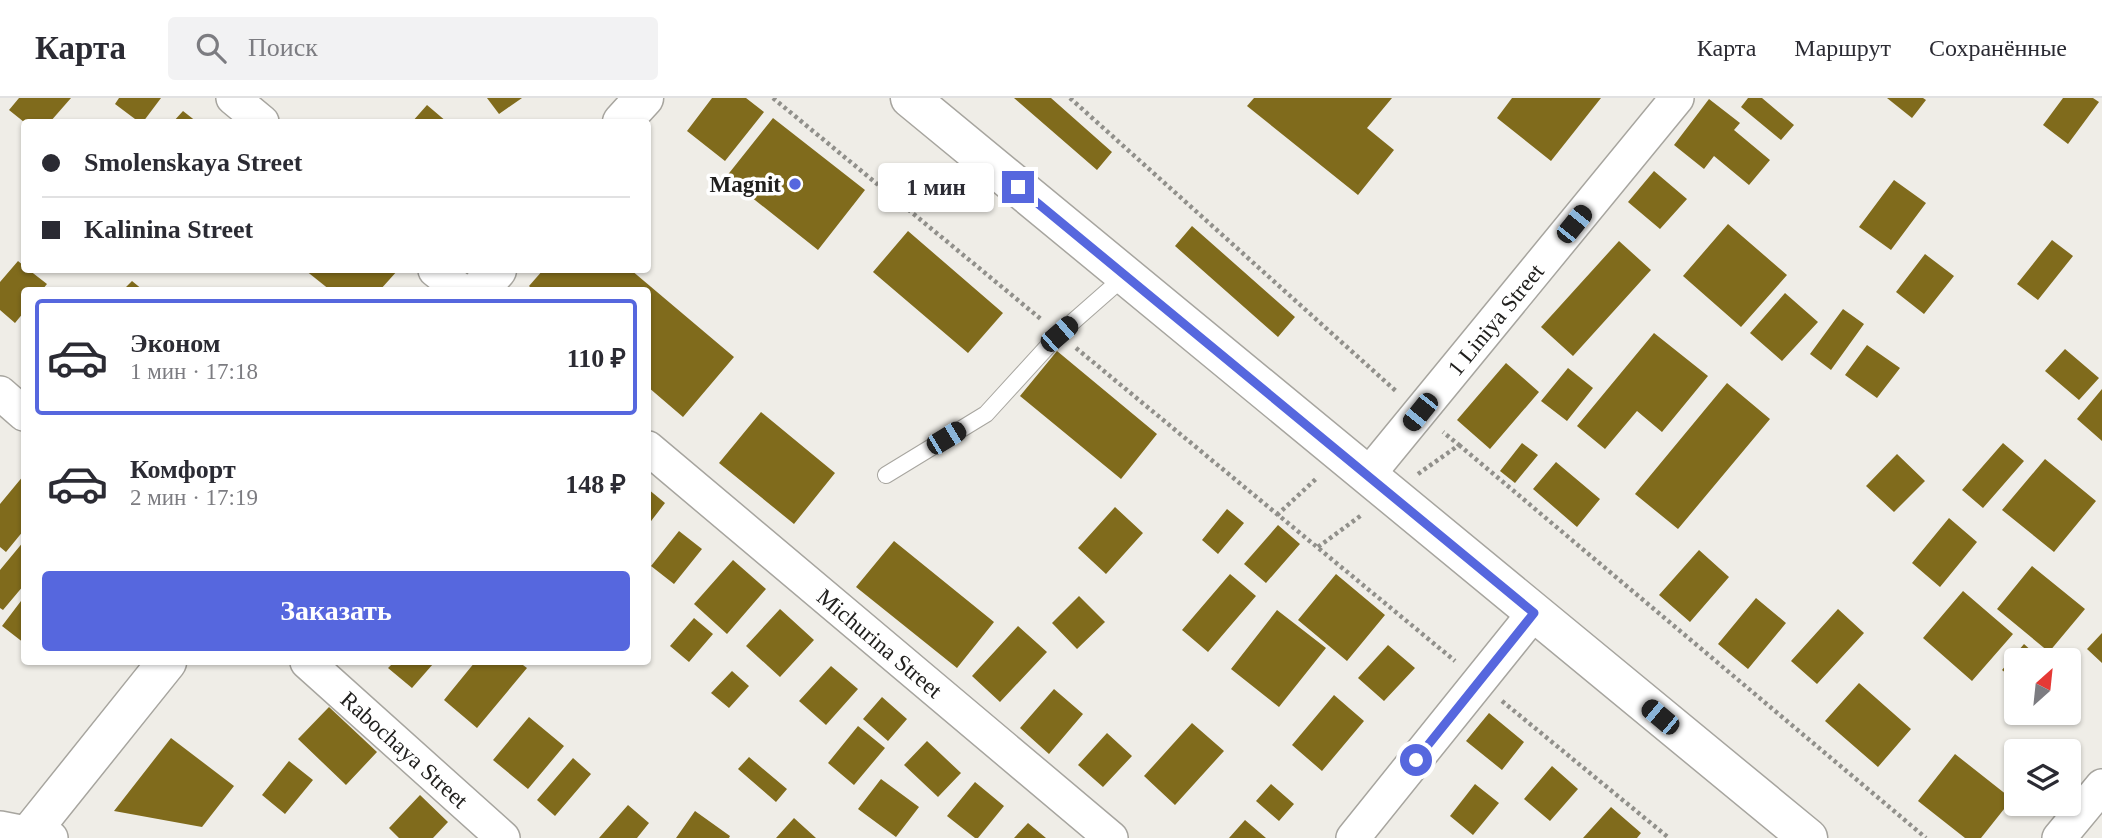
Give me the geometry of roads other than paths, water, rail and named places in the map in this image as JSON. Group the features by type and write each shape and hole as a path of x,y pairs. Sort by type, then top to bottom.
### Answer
{"main road":[{"path":"625,119 644,98"},
{"path":"910,98 1808,838"},
{"path":"483,287 494,273"},
{"path":"26,835 165,665"}],"street":[{"path":"233,98 258,119"},
{"name":"1 Liniya Street","path":"1379,485 1420,412 1677,98"},
{"path":"439,273 456,287"},
{"path":"0,393 21,411"},
{"name":"Michurina Street","path":"651,452 1111,838"},
{"path":"1353,838 1534,613"},
{"name":"Rabochaya Street","path":"310,665 503,838"},
{"path":"2059,838 2102,786"}],"lane":[{"path":"886,475 986,414 1059,334 1125,276"}],"place":[{"name":"Magnit","path":"795,184"}]}
